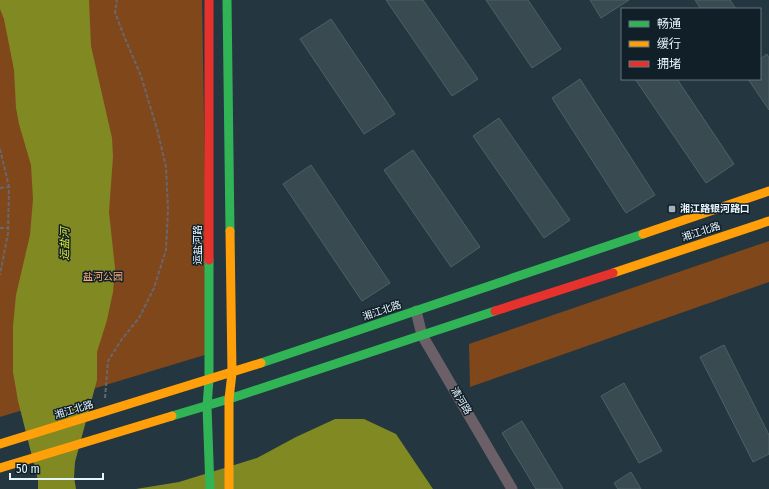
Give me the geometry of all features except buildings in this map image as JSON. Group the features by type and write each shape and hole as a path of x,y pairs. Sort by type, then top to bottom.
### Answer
{"street":[{"name":"运盐河路","path":"209,0 209,380 207,406 210,489"},
{"path":"227,0 232,373 229,399 229,489"},
{"name":"湘江北路","path":"0,444 232,373 769,191"},
{"name":"湘江北路","path":"0,468 229,399 769,221"},
{"name":"清河路","path":"416,311 422,336 512,489"}],"path":[{"path":"104,412 108,361 122,339 139,318 154,288 166,250 168,210 166,167 157,129 141,76 115,12 117,0"},
{"path":"0,149 9,187 8,228 0,275"},
{"path":"0,188 9,187"},
{"path":"0,228 8,228"}],"green space":[{"name":"盐河公园","path":"0,0 202,0 208,354 0,417"},
{"path":"769,241 769,282 470,387 469,344"}],"water":[{"name":"运盐河","path":"0,0 89,0 91,46 112,138 113,157 109,212 115,268 113,292 107,320 97,352 97,380 75,462 74,477 76,489 38,489 38,480 18,401 13,372 13,326 16,295 30,235 33,199 31,165 19,124 16,108 14,70 4,19 0,9"},
{"path":"335,419 364,419 396,434 433,489 136,489 179,482 257,458 296,437"}],"traffic: fast":[{"path":"227,0 230,231"},
{"path":"261,363 643,234"},
{"path":"209,260 209,380 207,406 210,489"},
{"path":"172,416 229,399 495,311"}],"traffic: slow":[{"path":"643,234 769,191"},
{"path":"613,273 769,221"},
{"path":"229,489 229,399 232,373 230,231"},
{"path":"0,444 261,363"},
{"path":"0,468 172,416"}],"traffic: jam":[{"path":"209,0 209,260"},
{"path":"495,311 613,273"}],"place":[{"name":"湘江路银河路口","path":"672,209"}]}
